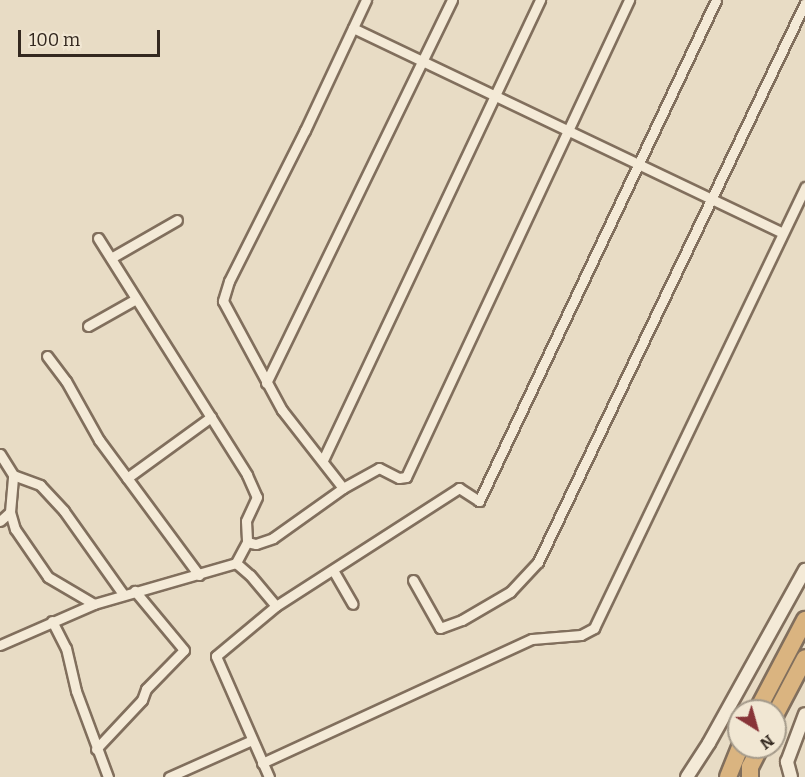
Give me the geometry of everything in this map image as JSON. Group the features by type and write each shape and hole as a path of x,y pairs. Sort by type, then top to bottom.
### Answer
{"highway":[{"path":"763,699 805,620"},
{"path":"783,699 805,658"},
{"path":"728,777 735,759"},
{"path":"750,777 750,767 754,759"}],"street":[{"path":"343,488 282,410 223,302 230,281 366,0"},
{"path":"266,383 452,0"},
{"path":"323,460 540,0"},
{"path":"247,542 256,544 273,538 343,488 379,468 399,478 406,477 629,0"},
{"path":"269,777 216,656 276,606 459,488 479,501 716,0"},
{"path":"413,580 440,628 462,620 510,592 538,562 805,3"},
{"path":"353,28 783,233"},
{"path":"262,763 532,639 580,635 594,628 805,187"},
{"path":"111,258 177,220"},
{"path":"0,645 94,604 236,563 247,542 246,521 257,497 247,475 98,238"},
{"path":"88,326 136,299"},
{"path":"47,356 66,381 99,440 199,575"},
{"path":"127,478 211,417"},
{"path":"0,454 4,466 13,475 40,485 64,511 123,594"},
{"path":"13,475 9,496 10,512 15,529 48,577 94,604"},
{"path":"0,521 10,512"},
{"path":"236,563 276,606"},
{"path":"333,570 352,604"},
{"path":"687,777 709,743 805,570"},
{"path":"96,749 142,700 146,689 184,650 135,591"},
{"path":"52,621 66,648 76,691 108,777"},
{"path":"790,777 787,762 805,714"},
{"path":"169,777 252,740"}]}
